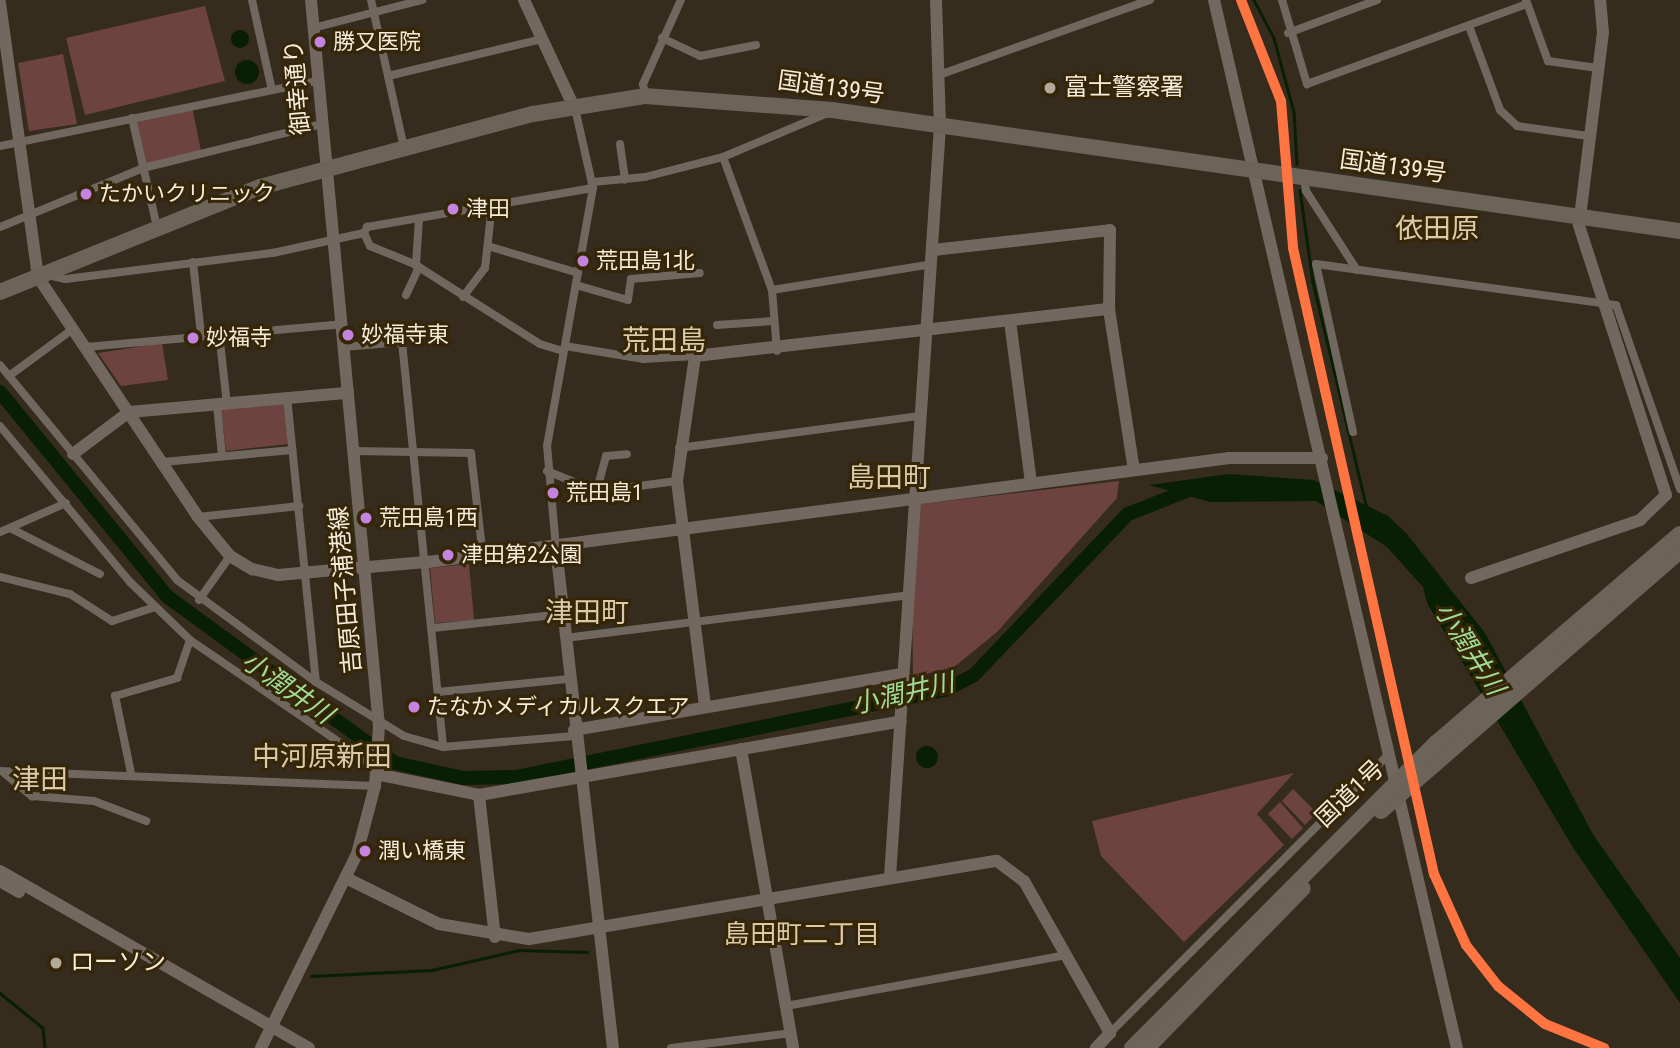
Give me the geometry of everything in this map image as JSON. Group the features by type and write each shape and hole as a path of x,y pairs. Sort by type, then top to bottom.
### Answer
{"highway":[{"name":"国道139号","path":"0,292 157,228 326,170 573,105 645,96 832,110 1680,231"},
{"name":"国道1号","path":"1132,1048 1436,743 1680,534"},
{"name":"国道1号","path":"1147,1048 1439,755 1680,551"}],"street":[{"path":"252,0 272,90"},
{"name":"御幸通り","path":"311,0 326,170"},
{"path":"371,0 404,148"},
{"path":"313,28 422,0"},
{"path":"524,0 573,105 593,185 564,349 547,471 595,927 613,1048"},
{"path":"645,96 643,83 681,0"},
{"path":"890,877 940,127 936,0"},
{"path":"939,75 1150,0"},
{"path":"1214,0 1258,171 1322,458 1392,751 1456,1045"},
{"path":"1282,0 1288,33 1307,84 1469,26 1527,2 1548,61 1598,68"},
{"path":"1288,33 1377,0"},
{"path":"1471,578 1640,520 1663,502 1664,488 1579,216 1598,68 1600,0"},
{"path":"0,3 5,89 18,142 28,215 41,275 198,517 230,556 278,575 556,548 1228,458 1322,458"},
{"path":"1469,26 1508,118 1517,126 1588,136"},
{"path":"662,38 700,55 757,45"},
{"path":"388,76 542,39"},
{"path":"0,146 318,81"},
{"path":"364,233 367,227 625,180 723,157 832,110"},
{"path":"132,118 157,228"},
{"path":"0,227 143,168 322,124"},
{"path":"620,144 625,180"},
{"path":"723,157 772,290 777,351"},
{"name":"吉原田子浦港線","path":"261,1048 346,878 376,773 380,723 326,170"},
{"path":"1304,177 1306,191 1357,270"},
{"path":"463,297 485,268 491,247 492,205"},
{"path":"406,295 417,266 419,218"},
{"path":"933,250 1106,229 1110,309 1134,470"},
{"path":"364,233 370,246 417,266 463,297 564,349 644,359 777,351 1110,309"},
{"path":"41,275 66,279 193,262 364,233"},
{"path":"491,247 578,273"},
{"path":"193,262 201,335"},
{"path":"772,290 932,264"},
{"path":"1353,432 1316,264 1616,305 1680,489"},
{"path":"576,285 628,300 631,279 700,273"},
{"path":"717,325 774,321"},
{"path":"1010,321 1031,484"},
{"path":"86,347 342,324"},
{"path":"9,376 74,328"},
{"path":"219,333 222,456"},
{"path":"344,347 402,342 418,454 443,747"},
{"path":"695,356 678,448 677,481 705,706"},
{"path":"0,365 199,600 316,682 404,736 443,747 575,733 705,706 903,677"},
{"path":"73,454 129,412 348,393"},
{"path":"287,397 316,682"},
{"path":"678,448 920,416"},
{"path":"0,426 155,607 190,640 376,773"},
{"path":"163,462 292,450"},
{"path":"354,451 471,453 483,556"},
{"path":"598,486 606,456 627,454"},
{"path":"547,471 598,486 677,481"},
{"path":"0,532 66,503"},
{"path":"198,517 299,506"},
{"path":"10,528 100,574"},
{"path":"199,600 230,556"},
{"path":"0,577 70,594 112,621 155,607"},
{"path":"565,638 908,595"},
{"path":"433,628 563,614"},
{"path":"131,773 115,696 177,678 190,640"},
{"path":"438,692 569,679"},
{"path":"2,771 376,773 479,795 901,718"},
{"path":"741,749 793,1048"},
{"path":"1096,1048 1392,751"},
{"path":"2,771 32,796 94,801 146,821"},
{"path":"479,795 495,937"},
{"path":"346,878 439,924 495,937 556,937 595,927 982,862 1008,865 1066,955 1110,1033"},
{"path":"0,871 309,1048"},
{"path":"0,881 272,1027"},
{"path":"786,1006 1066,955"},
{"path":"671,1048 791,1033"}],"shaded area":[{"path":"205,6 225,81 85,115 66,38"},
{"path":"63,54 77,124 29,131 18,63"},
{"path":"192,106 201,151 144,166 135,120"},
{"path":"162,343 168,380 121,386 98,353"},
{"path":"284,401 288,444 226,451 221,408"},
{"path":"1119,481 1117,498 997,632 954,667 913,677 912,594 920,504"},
{"path":"469,564 474,620 435,623 430,568"},
{"path":"1294,773 1257,814 1284,845 1184,942 1101,856 1092,821"},
{"path":"1293,789 1317,813 1305,825 1282,801"},
{"path":"1280,802 1303,828 1292,839 1268,814"}],"water":[{"path":"240,30 246,33 249,39 246,45 240,48 234,45 231,39 234,33"},
{"path":"247,60 258,67 259,72 252,83 247,84 236,77 235,72 242,61"},
{"path":"1229,474 1314,480 1388,516 1406,533 1485,633 1594,836 1680,958 1680,1003 1572,846 1427,603 1423,587 1387,547 1316,501 1210,502 1149,485"},
{"path":"927,746 937,753 938,757 931,767 927,768 917,761 916,757 923,747"}],"waterway":[{"path":"1254,0 1274,38 1294,112 1297,164"},
{"path":"1300,190 1313,282 1367,508"},
{"name":"小潤井川","path":"0,392 168,597 395,763 463,778 516,777 947,689 973,676 1128,514 1197,487"},
{"path":"311,976 432,970 519,950 587,952"},
{"path":"0,993 43,1028 45,1048"}],"transit line":[{"path":"1241,0 1281,101 1293,248 1434,874 1466,945 1498,986 1545,1024 1604,1048"}],"place":[{"name":"勝又医院","path":"320,42"},
{"name":"富士警察署","path":"1050,88"},
{"name":"たかいクリニック","path":"86,194"},
{"name":"津田","path":"453,209"},
{"name":"荒田島1北","path":"583,261"},
{"name":"妙福寺東","path":"348,335"},
{"name":"妙福寺","path":"193,338"},
{"name":"荒田島1","path":"553,493"},
{"name":"荒田島1西","path":"366,518"},
{"name":"津田第2公園","path":"448,555"},
{"name":"たなかメディカルスクエア","path":"414,707"},
{"name":"潤い橋東","path":"365,851"},
{"name":"ローソン","path":"56,963"}],"district":[{"name":"依田原","path":"1437,229"},
{"name":"荒田島","path":"664,341"},
{"name":"島田町","path":"889,478"},
{"name":"津田町","path":"587,613"},
{"name":"中河原新田","path":"322,757"},
{"name":"津田","path":"40,780"},
{"name":"島田町二丁目","path":"802,935"}]}
